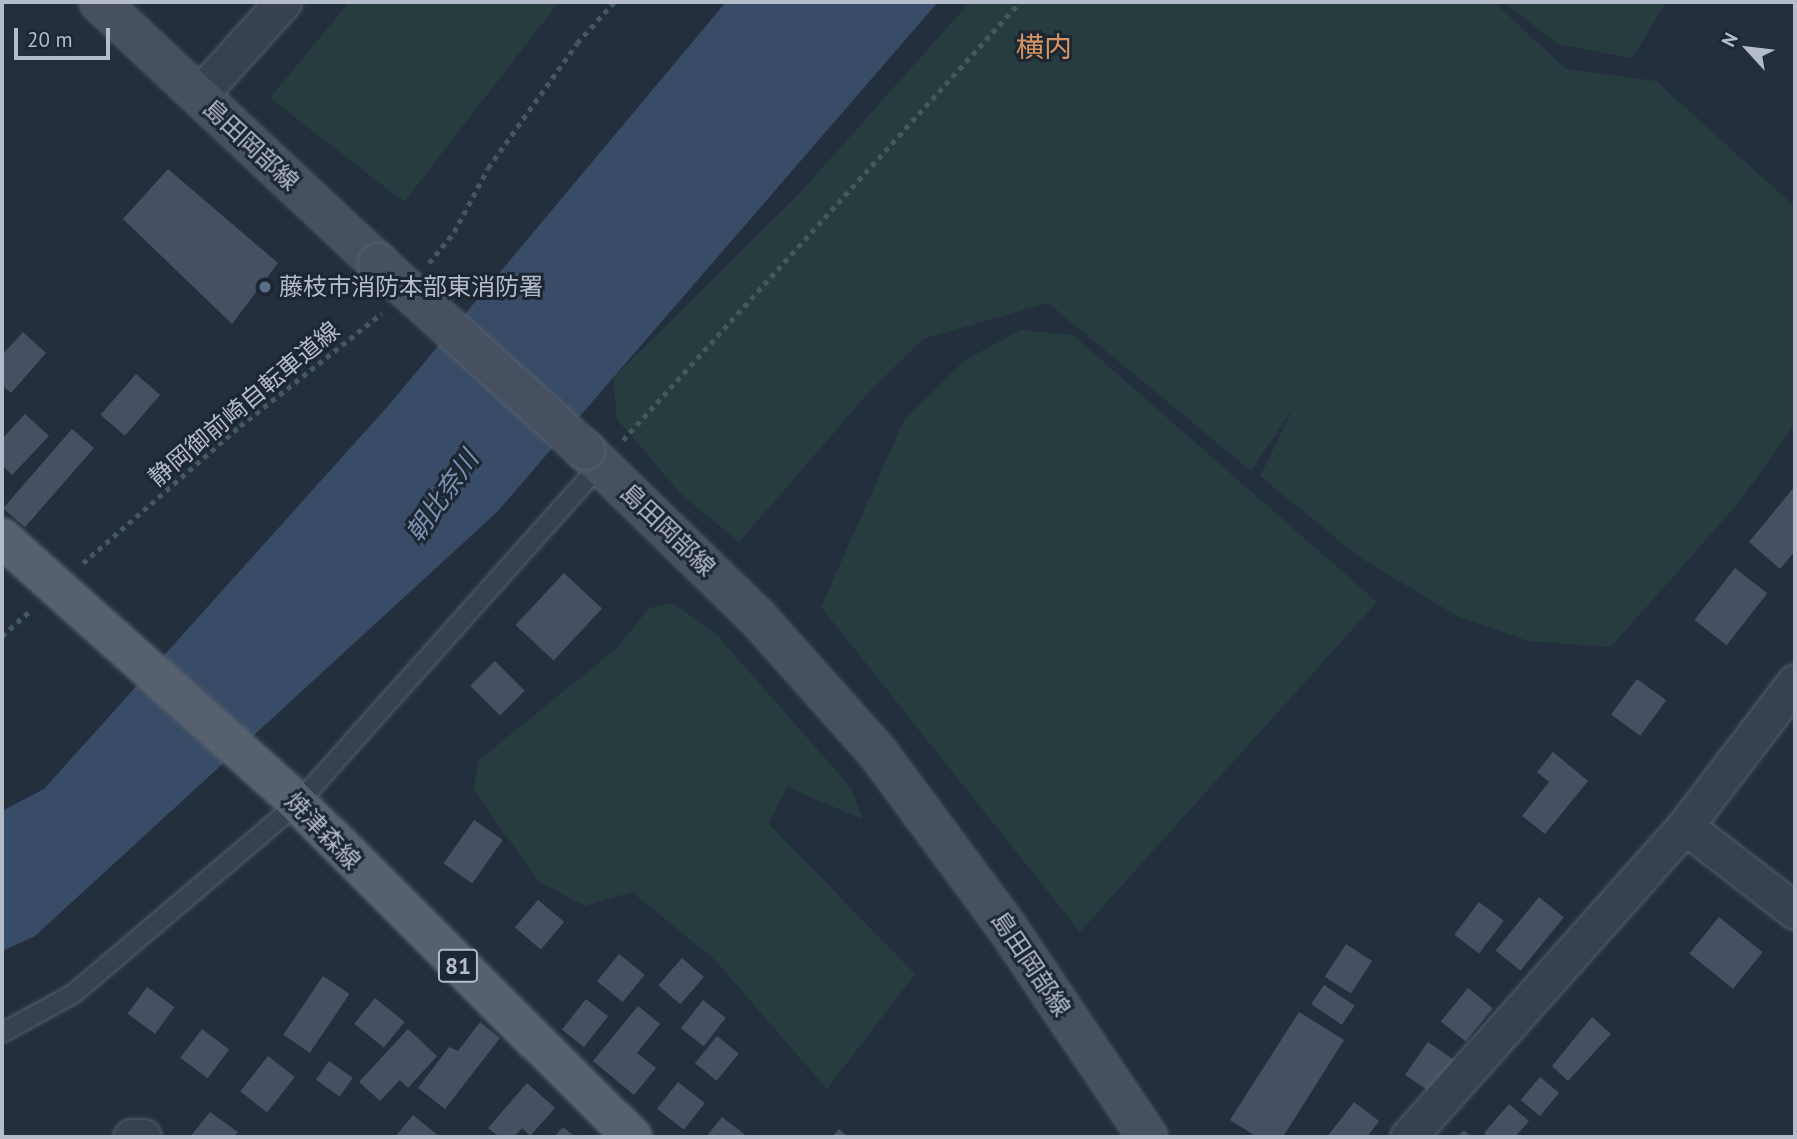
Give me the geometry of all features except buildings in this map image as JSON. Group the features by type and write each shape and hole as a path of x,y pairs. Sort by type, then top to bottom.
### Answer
{"main road":[{"name":"島田岡部線","path":"99,2 378,263 593,458 757,617 878,753 1006,926 1148,1137"},
{"name":"焼津森線","path":"2,538 292,798 632,1137"}],"street":[{"path":"198,96 283,2"},
{"path":"1408,1137 1685,826 1795,682"},
{"path":"1685,826 1795,911"},
{"path":"131,1137 143,1137"}],"lane":[{"path":"2,1033 73,994 292,798 593,458"}],"path":[{"path":"423,270 454,232 488,168 577,43 614,2"},
{"path":"593,458 1020,2"},
{"name":"静岡御前崎自転車道線","path":"65,593 240,426 389,307"}],"green space":[{"path":"349,2 559,2 404,202 270,98"},
{"path":"970,2 1494,2 1566,69 1656,81 1795,207 1795,424 1740,501 1611,647 1528,641 1457,616 1359,557 1260,476 1294,407 1251,471 1048,303 923,339 871,390 739,542 682,495 617,419 613,378 799,194"},
{"path":"1504,2 1666,2 1632,58 1557,44"},
{"path":"1021,330 1073,335 1377,602 1080,932 821,607 904,420 965,360"},
{"path":"673,603 717,635 852,789 862,819 787,787 769,824 915,974 827,1089 714,959 632,892 585,906 539,882 474,790 478,761 617,648 649,608"}],"water":[{"name":"朝比奈川","path":"726,2 938,2 497,512 35,936 2,951 2,811 44,789 388,406"}],"place":[{"name":"藤枝市消防本部東消防署","path":"265,287"}],"district":[{"name":"横内","path":"1044,47"}]}
